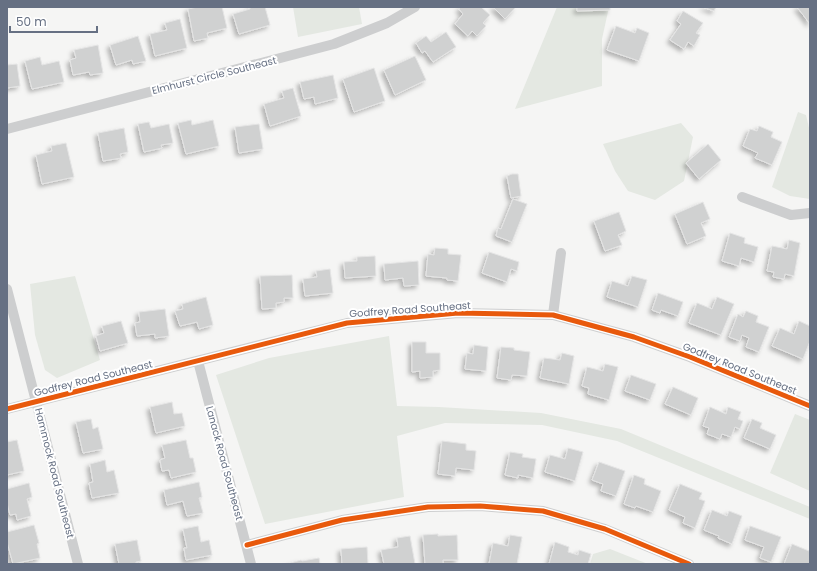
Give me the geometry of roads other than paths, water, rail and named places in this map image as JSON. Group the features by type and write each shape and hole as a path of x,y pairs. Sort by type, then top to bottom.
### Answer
{"street":[{"name":"Elmhurst Circle Southeast","path":"7,129 334,44 387,23 415,7"},
{"path":"742,197 791,215 810,213"},
{"path":"553,315 560,253"},
{"name":"Hammock Road Southeast","path":"7,289 78,564"},
{"name":"Godfrey Road Southeast","path":"7,409 347,323 458,313 553,315 634,337 690,357 810,406"},
{"name":"Lanack Road Southeast","path":"198,361 251,564"},
{"path":"247,545 342,520 428,507 480,506 543,511 605,529 689,564"}]}
